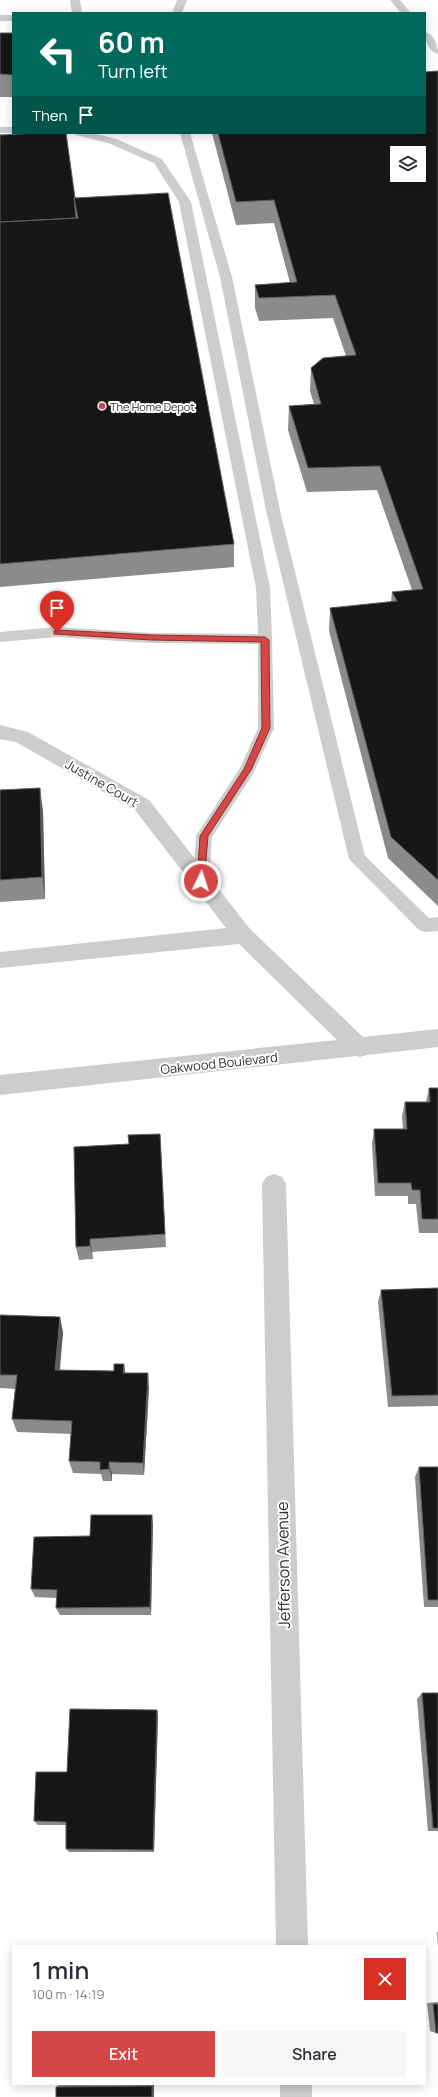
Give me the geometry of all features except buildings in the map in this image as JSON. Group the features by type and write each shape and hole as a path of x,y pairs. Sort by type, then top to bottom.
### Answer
{"street":[{"name":"Justine Court","path":"0,732 21,737 142,805 243,935 360,1048"},
{"path":"0,960 243,935"},
{"name":"Oakwood Boulevard","path":"0,1085 360,1048 438,1038"},
{"name":"Jefferson Avenue","path":"274,1184 292,1945"},
{"path":"296,2085 296,2097"}],"lane":[{"path":"75,0 77,12"},
{"path":"177,12 182,0"},
{"path":"395,0 405,12"},
{"path":"0,18 12,18"},
{"path":"426,36 438,51"},
{"path":"426,51 438,51"},
{"path":"0,130 12,130"},
{"path":"84,134 112,141 158,161 185,202 263,588 266,728 247,770 204,836 201,881"},
{"path":"185,134 226,276 274,515 357,859 425,925 438,924"},
{"path":"0,637 57,632 151,638 265,640"}],"place":[{"name":"The Home Depot","path":"102,406"}],"route":[{"path":"57,632 151,638 265,640 266,728 247,770 204,836 201,881"}]}
